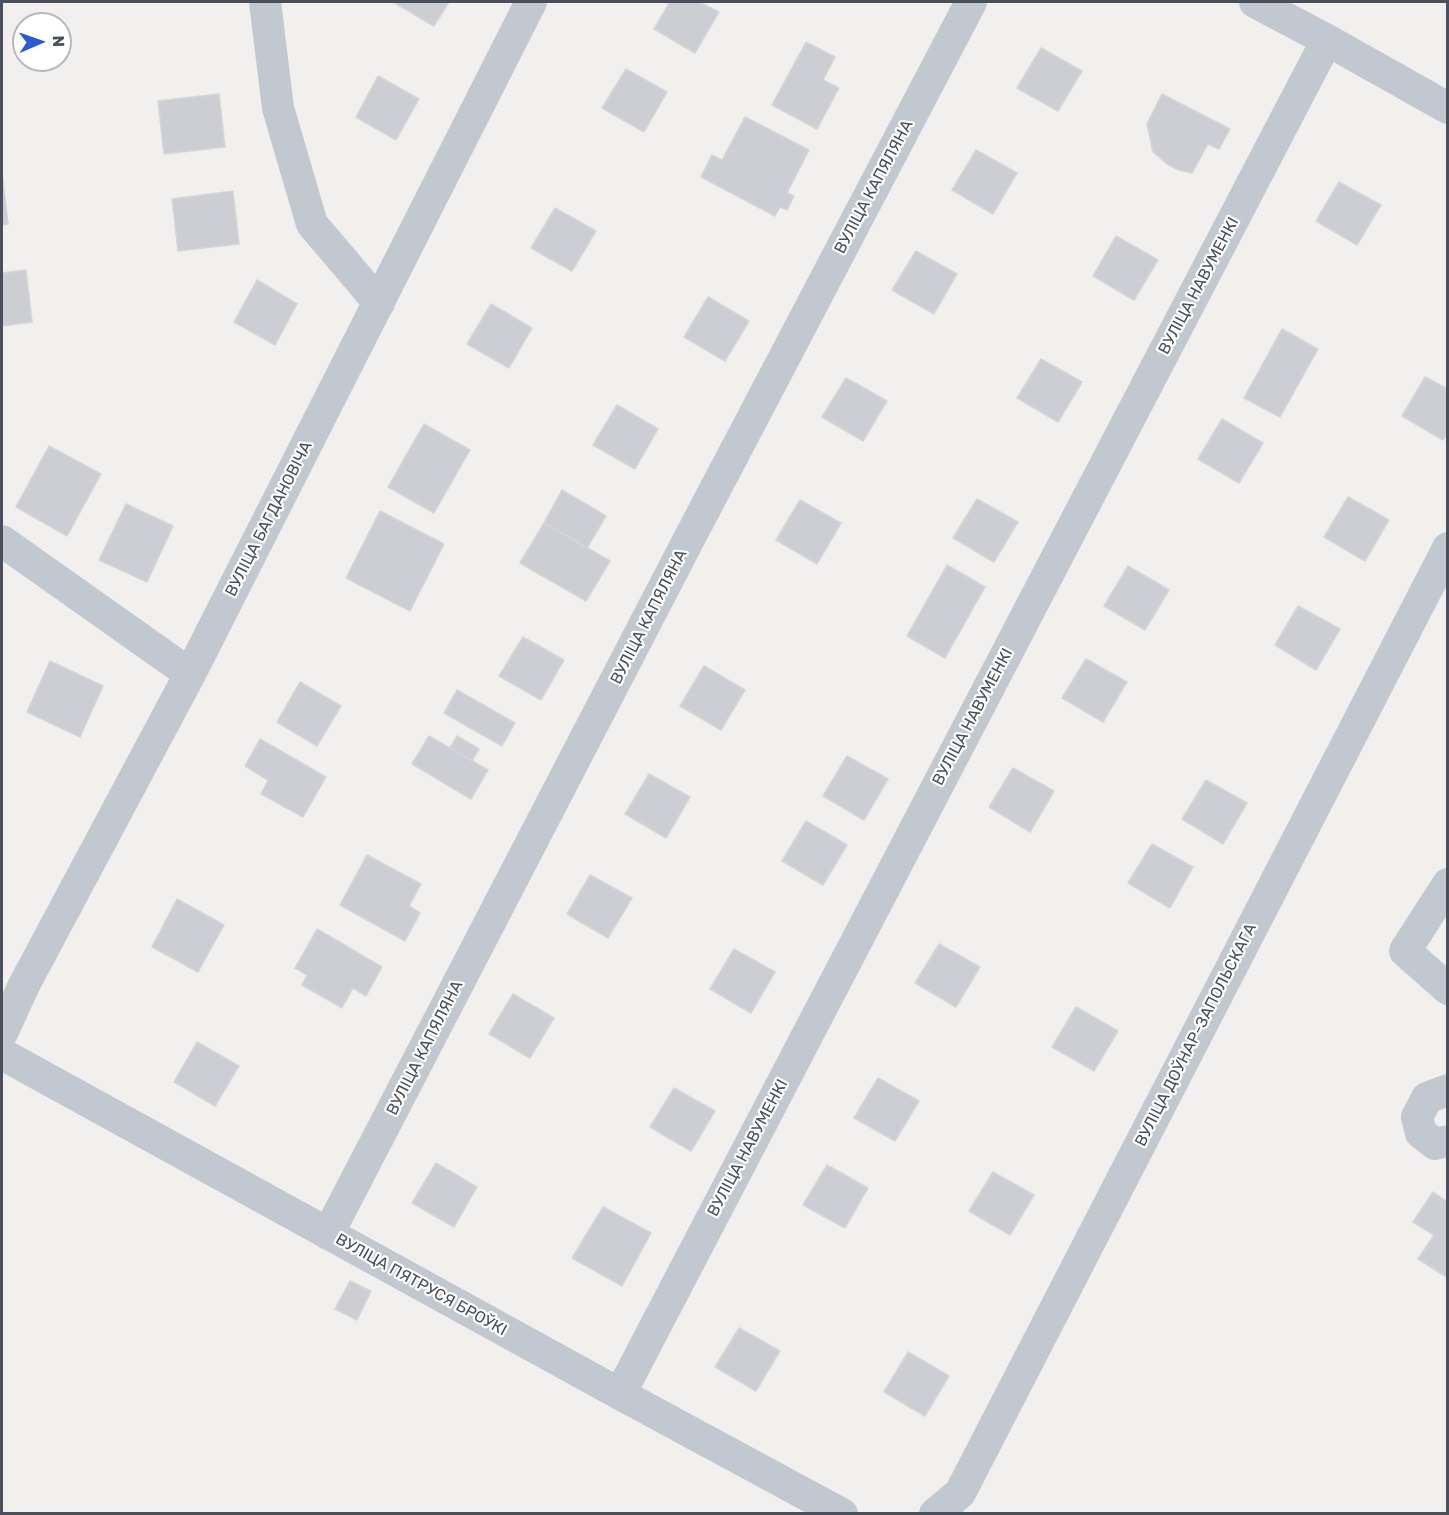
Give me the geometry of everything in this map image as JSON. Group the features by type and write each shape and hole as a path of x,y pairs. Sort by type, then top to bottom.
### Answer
{"street":[{"path":"265,2 278,108 312,224 379,303"},
{"name":"ВУЛІЦА БАГДАНОВІЧА","path":"2,1032 24,985 190,674 531,2"},
{"name":"ВУЛІЦА КАПЯЛЯНА","path":"328,1234 971,2"},
{"path":"1255,2 1448,108"},
{"name":"ВУЛІЦА НАВУМЕНКІ","path":"620,1394 1327,40"},
{"path":"2,541 190,674"},
{"name":"ВУЛІЦА ДОЎНАР-ЗАПОЛЬСКАГА","path":"935,1514 960,1493 1448,548"},
{"path":"1448,884 1405,951 1448,989"},
{"name":"ВУЛІЦА ПЯТРУСЯ БРОЎКІ","path":"2,1054 842,1514"},
{"path":"1448,1090 1427,1098 1417,1117 1421,1133 1435,1144 1448,1141"}],"building":[{"path":"393,2 449,2 434,26"},
{"path":"670,2 699,2 719,12 695,53 654,29"},
{"path":"806,42 835,57 823,80 839,88 817,129 772,105"},
{"path":"1041,48 1082,71 1058,111 1017,88"},
{"path":"626,69 667,92 644,132 602,108"},
{"path":"378,76 419,99 396,140 356,117"},
{"path":"219,94 225,147 164,154 158,101"},
{"path":"1162,94 1230,129 1219,149 1208,144 1192,173 1167,164 1153,152 1147,124"},
{"path":"745,117 809,150 787,193 794,196 787,210 780,207 775,216 701,177 712,155 722,160"},
{"path":"976,150 1017,173 993,214 952,190"},
{"path":"2,172 8,224 2,225"},
{"path":"1339,182 1381,205 1357,245 1316,221"},
{"path":"233,191 239,244 178,251 172,199"},
{"path":"555,208 596,231 572,271 531,248"},
{"path":"1116,236 1158,260 1134,300 1093,276"},
{"path":"916,251 957,274 934,314 892,290"},
{"path":"26,270 32,322 2,326 2,273"},
{"path":"257,280 297,304 275,345 234,322"},
{"path":"708,297 749,321 725,361 684,337"},
{"path":"491,304 532,328 509,368 467,344"},
{"path":"1282,329 1318,349 1280,417 1244,398"},
{"path":"1041,359 1082,382 1058,422 1017,398"},
{"path":"1425,377 1448,389 1448,432 1443,440 1402,416"},
{"path":"846,378 887,401 863,441 822,417"},
{"path":"617,405 658,429 635,469 593,445"},
{"path":"1222,419 1263,443 1239,483 1198,459"},
{"path":"424,424 470,450 434,513 388,487"},
{"path":"49,446 101,474 67,536 16,507"},
{"path":"562,490 606,516 587,548 544,523"},
{"path":"1348,497 1389,520 1365,561 1324,537"},
{"path":"977,499 1018,522 994,562 953,538"},
{"path":"800,500 841,523 817,564 776,540"},
{"path":"126,504 173,526 147,582 99,560"},
{"path":"380,511 444,544 410,611 346,578"},
{"path":"544,523 610,561 586,601 520,563"},
{"path":"947,565 985,587 945,658 907,636"},
{"path":"1128,566 1169,590 1145,630 1104,606"},
{"path":"1298,606 1340,629 1316,670 1275,645"},
{"path":"523,637 564,660 541,700 499,676"},
{"path":"1086,659 1127,682 1103,722 1062,698"},
{"path":"50,661 103,686 80,737 27,712"},
{"path":"704,666 745,690 721,730 680,706"},
{"path":"300,682 341,706 317,746 277,722"},
{"path":"457,690 515,723 502,746 444,713"},
{"path":"429,736 488,770 471,799 412,764"},
{"path":"457,736 479,749 472,761 450,748"},
{"path":"260,739 326,777 303,817 261,794 268,780 245,766"},
{"path":"847,756 888,779 864,820 823,796"},
{"path":"1013,768 1054,791 1030,832 989,807"},
{"path":"649,774 690,797 666,838 625,814"},
{"path":"1206,780 1247,803 1223,844 1182,819"},
{"path":"806,821 847,845 823,885 782,861"},
{"path":"1152,844 1193,867 1170,908 1128,883"},
{"path":"367,855 421,884 409,906 420,913 405,941 340,905"},
{"path":"590,875 632,898 608,938 567,914"},
{"path":"177,899 224,925 198,972 152,947"},
{"path":"317,929 382,967 366,996 353,988 342,1008 302,985 307,975 295,968"},
{"path":"939,944 980,967 956,1007 915,983"},
{"path":"734,949 775,972 751,1013 710,989"},
{"path":"513,994 554,1018 530,1058 489,1034"},
{"path":"1076,1007 1118,1031 1094,1071 1052,1047"},
{"path":"197,1042 239,1066 215,1106 174,1082"},
{"path":"878,1078 919,1101 895,1141 854,1118"},
{"path":"674,1088 715,1111 691,1151 650,1127"},
{"path":"436,1163 477,1187 454,1227 412,1203"},
{"path":"827,1165 868,1188 845,1228 803,1205"},
{"path":"993,1172 1034,1195 1010,1235 969,1211"},
{"path":"1433,1192 1448,1202 1448,1278 1418,1259 1434,1235 1413,1222"},
{"path":"603,1207 651,1233 622,1286 572,1258"},
{"path":"350,1281 371,1291 357,1320 335,1309"},
{"path":"739,1328 780,1351 756,1391 715,1367"},
{"path":"908,1352 949,1376 925,1416 884,1392"}]}
